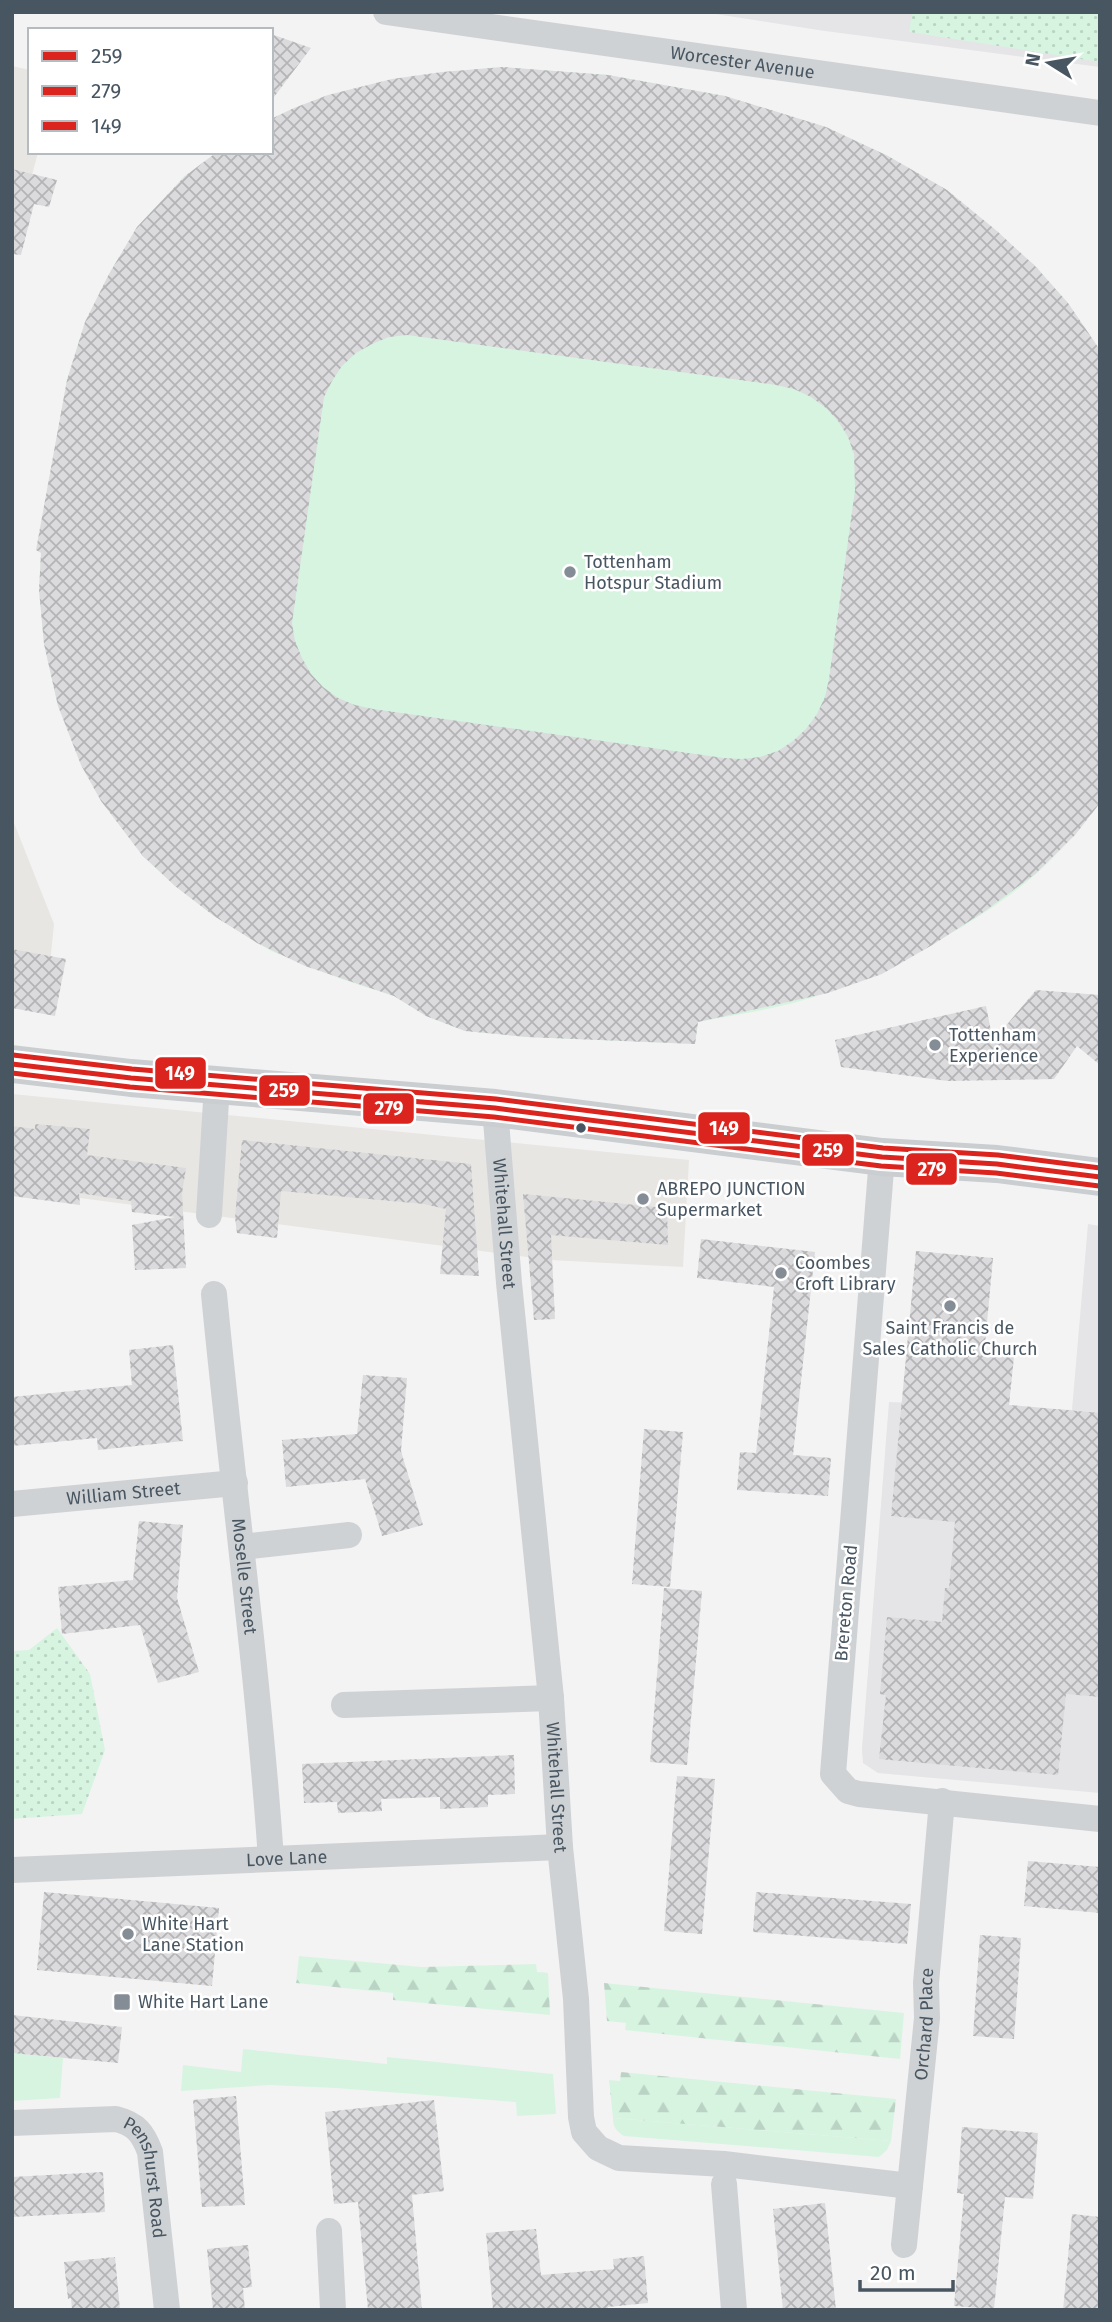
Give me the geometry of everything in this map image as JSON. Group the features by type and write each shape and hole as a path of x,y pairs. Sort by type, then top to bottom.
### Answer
{"main road":[{"path":"12,1064 131,1078 495,1108 882,1157 997,1164 1100,1177"}],"street":[{"name":"Worcester Avenue","path":"386,12 1100,113"},
{"path":"209,1215 216,1084"},
{"name":"Whitehall Street","path":"495,1108 509,1283 551,1698 560,1847 576,1999 584,2132 598,2148 619,2158 724,2164 910,2186"},
{"name":"Brereton Road","path":"882,1157 833,1774 848,1791 859,1794 1100,1819"},
{"name":"Moselle Street","path":"214,1294 242,1547 271,1859"},
{"name":"William Street","path":"12,1504 235,1483"},
{"path":"242,1547 349,1535"},
{"path":"344,1705 551,1698"},
{"name":"Orchard Place","path":"904,2245 927,2018 926,1983 942,1801"},
{"name":"Love Lane","path":"12,1870 560,1847"},
{"name":"Penshurst Road","path":"12,2123 116,2119 130,2123 138,2129 150,2152 167,2310"},
{"path":"724,2184 734,2310"},
{"path":"329,2231 333,2310"}],"shaded area":[{"path":"703,12 1100,12 1100,67 825,31"},
{"path":"12,66 28,70 28,154 37,154 12,253"},
{"path":"12,818 54,924 46,1004 12,999"},
{"path":"12,1094 689,1160 683,1267 550,1260 12,1189"},
{"path":"1088,1224 1100,1226 1100,1793 878,1773 863,1763 862,1749 889,1402 1072,1410"}],"green space":[{"path":"912,12 1100,12 1100,62 909,32"},
{"name":"Tottenham Hotspur Stadium","path":"503,67 608,75 725,96 826,127 888,156 947,190 1036,267 1068,303 1100,350 1100,803 1062,849 1036,874 964,926 910,956 828,992 781,1006 698,1022 695,1044 527,1037 465,1031 426,1016 394,996 344,980 271,951 214,916 175,886 142,855 58,706 44,644 39,590 46,498 67,380 85,322 137,227 185,176 264,154 273,154 273,118 355,88 443,73"},
{"path":"57,1628 90,1674 105,1750 82,1814 12,1819 12,1651 29,1650"},
{"path":"299,1956 422,1967 536,1964 537,1972 548,1973 550,2015 393,2000 393,1993 296,1983"},
{"path":"604,1983 904,2013 900,2059 625,2030 626,2023 607,2021"},
{"path":"243,2049 387,2064 387,2057 553,2074 556,2114 517,2116 516,2102 336,2088 269,2085 181,2091 183,2065 241,2072"},
{"path":"12,2053 63,2058 60,2098 12,2101"},
{"path":"621,2072 896,2099 891,2141 613,2118 609,2080 620,2081"},
{"path":"613,2118 891,2141 887,2150 879,2157 624,2136 616,2128"}],"building":[{"path":"273,35 311,48 273,98"},
{"name":"Tottenham Hotspur Stadium","path":"503,67 608,75 725,96 826,127 888,156 947,190 1036,267 1068,303 1100,350 1100,803 1075,835 1035,874 985,911 882,974 828,993 698,1022 695,1044 527,1037 465,1031 426,1016 394,996 305,966 257,943 214,916 175,886 142,855 101,801 81,765 58,706 44,644 39,590 41,553 36,550 67,380 85,322 137,227 185,176 214,154 273,154 273,118 328,95 392,79","holes":["407,335 794,389 826,408 848,437 854,454 855,490 825,697 806,729 778,751 760,757 724,758 373,709 338,698 311,674 295,641 292,623 324,397 342,366 356,353 389,337"]},
{"path":"12,169 57,180 49,207 34,204 21,255 12,254"},
{"path":"12,949 66,959 55,1016 12,1008"},
{"name":"Tottenham Experience","path":"1036,990 1100,995 1100,1065 1077,1046 1054,1079 948,1081 841,1067 835,1040 986,1006 993,1041"},
{"path":"35,1124 90,1129 87,1155 186,1168 182,1193 186,1268 135,1270 132,1225 175,1217 132,1212 131,1201 79,1193 80,1205 12,1196 12,1126 35,1129"},
{"path":"242,1140 471,1164 479,1276 440,1274 446,1209 424,1204 281,1191 277,1238 237,1233 235,1218"},
{"path":"523,1194 667,1208 668,1245 551,1235 555,1319 534,1320"},
{"path":"701,1239 815,1252 793,1455 831,1458 828,1496 737,1490 740,1452 756,1453 774,1287 697,1278"},
{"path":"916,1251 993,1258 984,1355 1014,1357 1009,1405 1100,1413 1100,1697 1066,1694 1058,1775 879,1759 886,1695 880,1694 887,1617 942,1622 945,1588 949,1588 955,1522 891,1516"},
{"path":"173,1345 183,1441 98,1450 97,1438 12,1446 12,1397 132,1385 129,1350"},
{"path":"363,1375 407,1378 401,1451 423,1525 382,1536 365,1479 286,1487 282,1440 357,1434"},
{"path":"644,1429 683,1432 670,1587 632,1584"},
{"path":"139,1521 183,1525 177,1598 199,1672 158,1683 140,1625 62,1634 58,1587 133,1580"},
{"path":"664,1588 702,1591 687,1765 650,1762"},
{"path":"514,1755 515,1794 488,1795 488,1807 440,1809 440,1797 381,1799 382,1811 338,1813 337,1802 304,1803 302,1764"},
{"path":"677,1776 715,1779 702,1934 664,1931"},
{"path":"1028,1861 1100,1867 1100,1913 1024,1906"},
{"name":"White Hart Lane Station","path":"44,1892 219,1908 212,1986 37,1970"},
{"path":"756,1892 911,1904 907,1944 753,1932"},
{"path":"980,1935 1021,1938 1014,2039 973,2036"},
{"path":"12,2015 122,2027 118,2063 12,2053"},
{"path":"236,2096 245,2205 202,2207 193,2100"},
{"path":"434,2100 444,2191 412,2195 422,2310 368,2310 358,2202 334,2204 325,2112"},
{"path":"962,2127 1038,2133 1033,2199 1005,2197 994,2309 954,2306 964,2194 957,2193"},
{"path":"103,2172 105,2212 12,2217 12,2177"},
{"path":"825,2203 836,2310 783,2310 773,2209"},
{"path":"1072,2214 1100,2217 1100,2310 1063,2310"},
{"path":"536,2229 541,2275 614,2269 613,2259 644,2256 648,2303 608,2307 608,2310 493,2310 486,2233"},
{"path":"248,2245 252,2287 243,2288 245,2310 213,2310 207,2249"},
{"path":"115,2257 120,2310 72,2310 71,2298 68,2299 64,2262"}],"transit line":[{"name":"149","path":"13,1055 132,1069 496,1099 883,1148 998,1155 1100,1168"},
{"name":"259","path":"12,1064 131,1078 495,1108 882,1157 997,1164 1100,1177"},
{"name":"279","path":"12,1073 130,1087 494,1117 881,1166 996,1173 1099,1186"}],"place":[{"name":"Tottenham Hotspur Stadium","path":"570,572"},
{"name":"Tottenham Experience","path":"935,1045"},
{"name":"ABREPO JUNCTION Supermarket","path":"643,1199"},
{"name":"Coombes Croft Library","path":"781,1273"},
{"name":"Saint Francis de Sales Catholic Church","path":"950,1306"},
{"name":"White Hart Lane Station","path":"128,1934"},
{"name":"White Hart Lane","path":"122,2002"}]}
